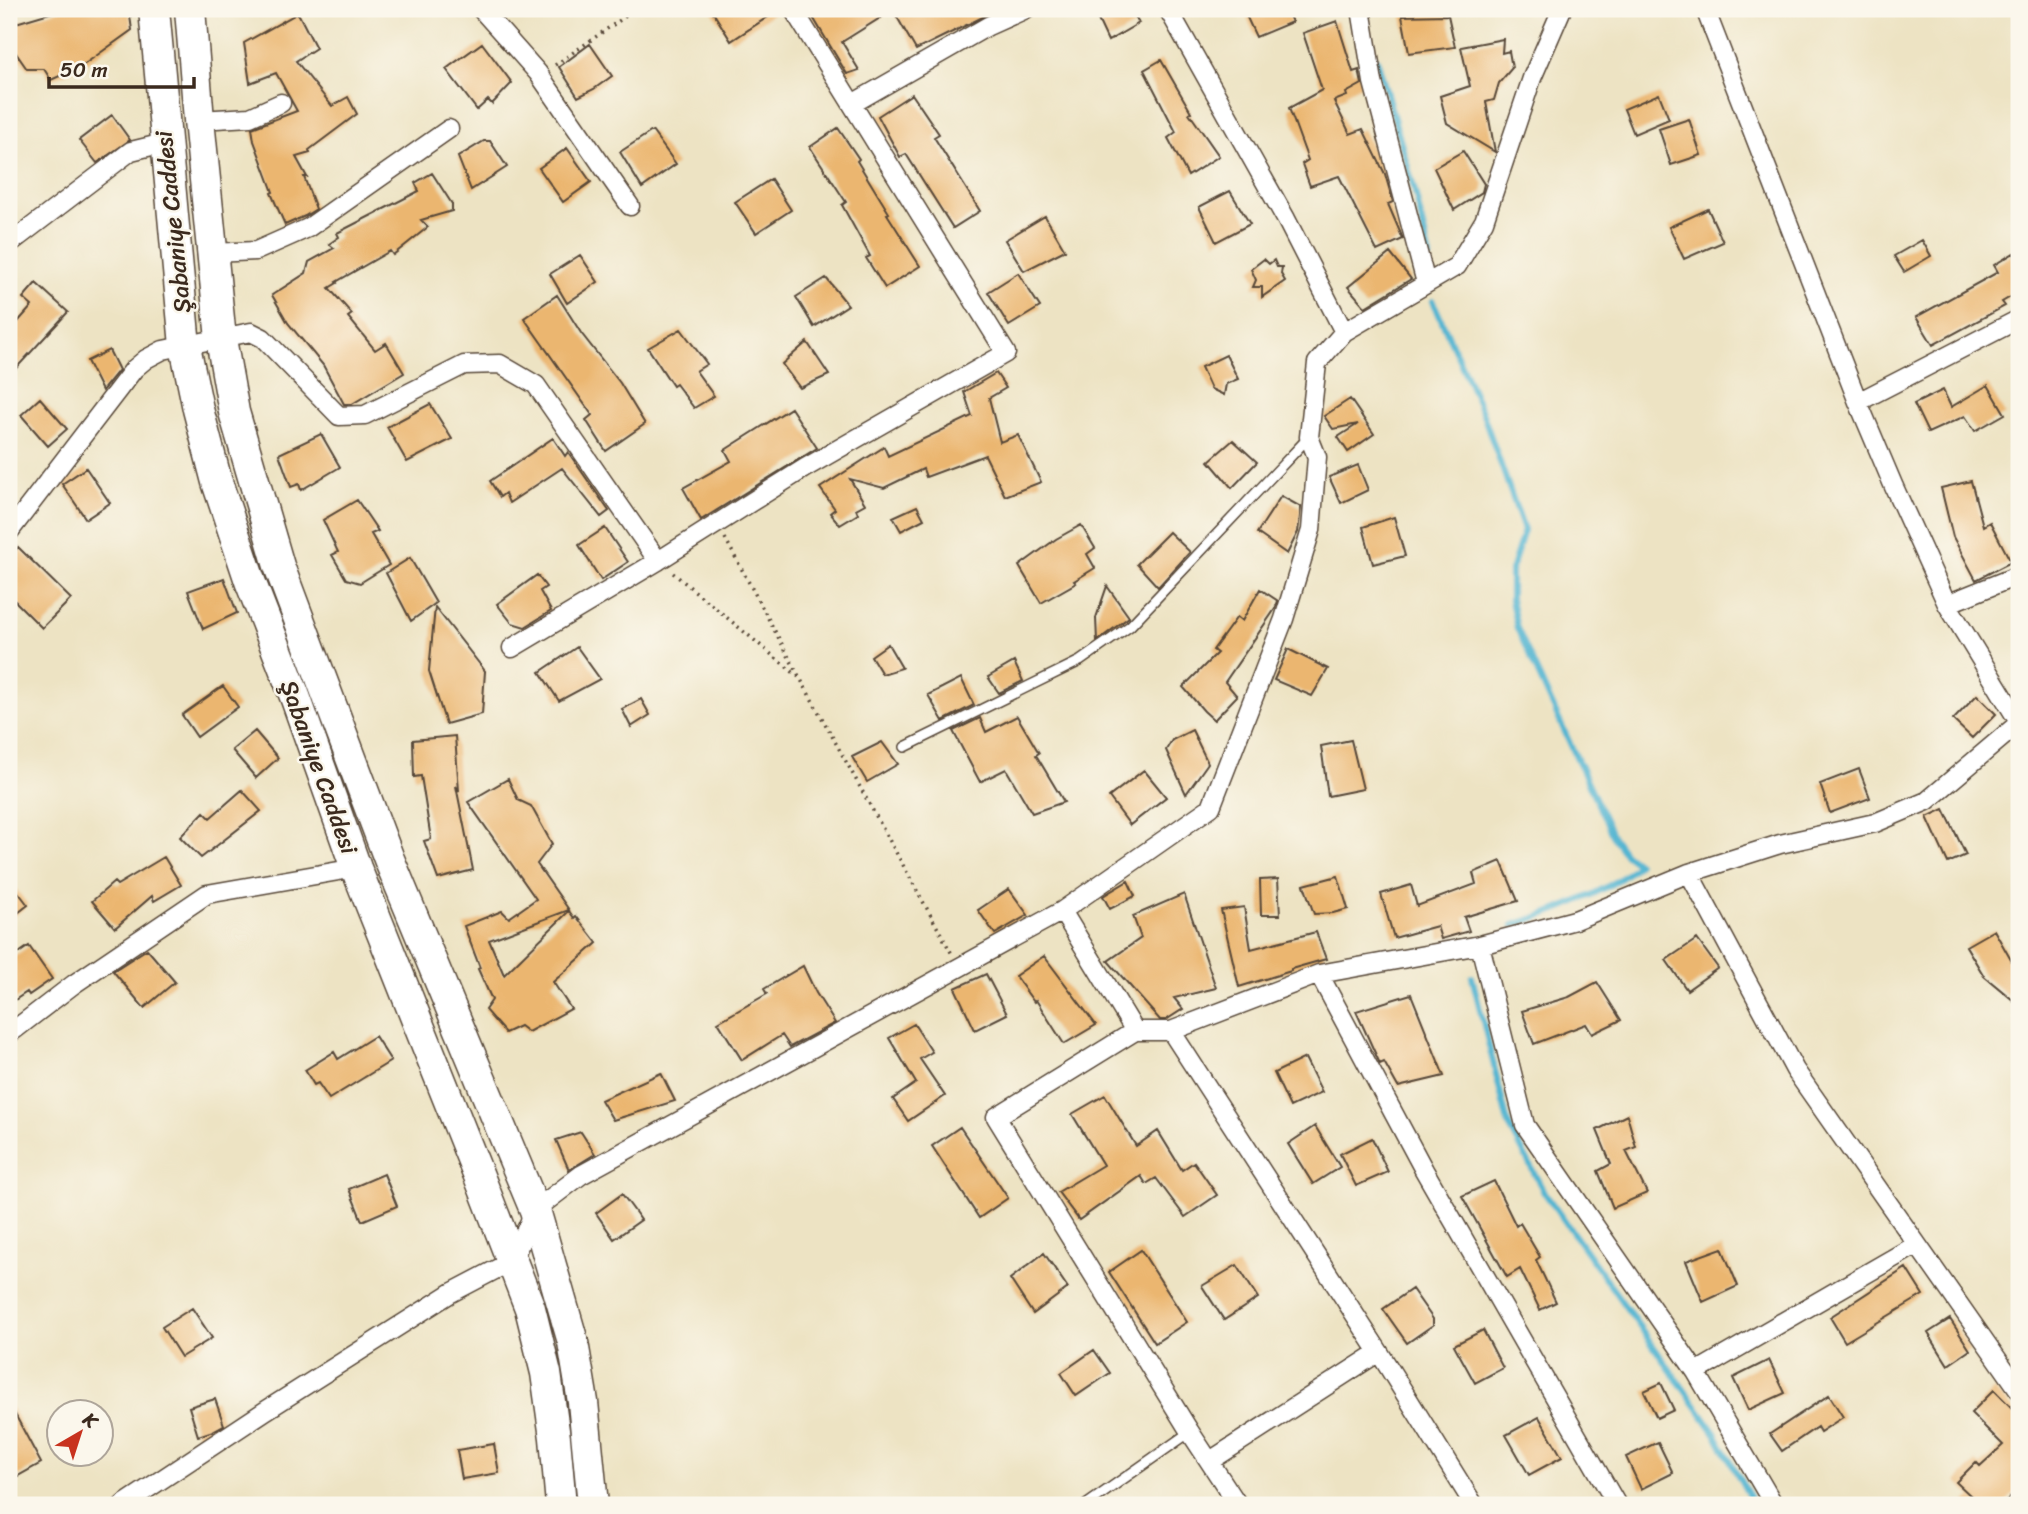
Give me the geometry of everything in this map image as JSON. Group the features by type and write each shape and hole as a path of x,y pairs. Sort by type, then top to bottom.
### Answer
{"highway":[{"name":"Şabaniye Caddesi","path":"154,9 164,143 185,346 198,409 221,494 250,581 296,699 356,868 530,1308 546,1373 561,1505"},
{"path":"190,9 221,339 234,412 279,566 389,859 535,1210 573,1342 583,1402 593,1505"}],"street":[{"path":"481,9 538,72 631,206"},
{"path":"512,648 658,561 805,468 1006,353 793,9"},
{"path":"852,104 988,26 1026,9"},
{"path":"1168,9 1286,219 1344,332"},
{"path":"1361,9 1373,82 1426,283"},
{"path":"123,1505 451,1293 512,1261 535,1210 581,1175 1062,911 1211,807 1284,619 1311,530 1317,457 1309,437 1317,363 1344,332 1457,266 1484,222 1532,78 1562,9"},
{"path":"1238,1505 996,1117 1135,1031 1171,1031 1319,974 1480,945 1575,920 1689,873 1780,844 1875,823 1927,801 2019,722 1947,604 1858,402 1705,9"},
{"path":"199,120 250,117 281,103"},
{"path":"213,253 256,251 308,228 449,129"},
{"path":"9,244 131,151 164,143"},
{"path":"1858,402 2019,319"},
{"path":"9,532 134,369 146,359 163,350 251,332 263,338 339,416 365,415 464,365 500,364 536,385 658,561"},
{"path":"1947,604 2019,575"},
{"path":"9,1034 75,984 207,894 356,868"},
{"path":"1689,873 1795,1070 2019,1390"},
{"path":"1062,911 1135,1031"},
{"path":"1480,945 1525,1125 1696,1373 1774,1505"},
{"path":"1319,974 1424,1170 1617,1505"},
{"path":"1171,1031 1379,1352 1474,1505"},
{"path":"1696,1373 1916,1245"},
{"path":"1210,1461 1379,1352"}],"lane":[{"path":"905,747 1080,661 1130,626 1309,437"},
{"path":"1086,1505 1190,1432"}],"path":[{"path":"538,72 545,72 636,9"},
{"path":"717,524 952,954"},
{"path":"658,561 800,678"}],"building":[{"path":"63,9 129,9 132,30 82,66 51,80 44,69 27,69 9,43 9,25"},
{"path":"711,9 780,9 731,41"},
{"path":"808,9 999,9 916,50 893,10 842,42 859,70 847,74"},
{"path":"1093,9 1131,9 1139,23 1108,41"},
{"path":"1243,9 1286,9 1292,22 1256,37"},
{"path":"298,13 316,48 296,61 332,106 348,97 357,114 309,150 310,153 296,157 307,177 304,177 316,209 285,225 271,193 273,192 254,141 252,128 297,111 276,73 250,83 244,43"},
{"path":"1448,15 1455,47 1409,53 1402,16"},
{"path":"1337,21 1353,72 1359,70 1362,84 1346,93 1347,96 1334,101 1350,134 1363,129 1385,174 1393,202 1388,204 1403,239 1377,251 1339,176 1310,186 1302,164 1308,160 1289,108 1322,90 1303,33"},
{"path":"1503,39 1502,53 1509,51 1512,68 1499,83 1494,100 1486,102 1495,152 1447,123 1440,96 1470,86 1461,47"},
{"path":"482,43 512,83 492,104 488,100 477,110 446,69"},
{"path":"590,44 612,76 578,97 559,67"},
{"path":"1161,60 1191,112 1189,113 1219,156 1188,176 1168,138 1176,132 1144,70"},
{"path":"912,94 939,134 934,137 980,211 953,228 906,154 900,157 878,116"},
{"path":"1659,94 1669,119 1634,134 1624,109"},
{"path":"112,115 130,140 97,163 79,140"},
{"path":"1689,119 1701,155 1671,165 1659,129"},
{"path":"838,128 859,159 857,161 889,213 887,214 920,266 885,288 866,258 870,256 842,205 846,202 810,147"},
{"path":"652,131 676,164 642,188 620,152"},
{"path":"484,141 490,141 507,167 471,190 458,157"},
{"path":"567,148 591,182 563,202 539,168"},
{"path":"1463,151 1484,184 1482,192 1454,210 1434,168"},
{"path":"432,173 452,204 452,211 421,220 428,227 393,255 390,251 329,288 352,314 348,317 375,350 386,343 404,373 352,404 344,404 323,365 288,323 272,295 306,273 309,262 334,248 329,244 339,237 337,233 419,191 415,183"},
{"path":"771,179 791,210 756,233 735,202"},
{"path":"1230,191 1250,224 1216,242 1199,207"},
{"path":"1708,209 1723,242 1684,259 1669,227"},
{"path":"1045,216 1065,250 1024,271 1005,240"},
{"path":"1922,240 1931,256 1904,272 1894,256"},
{"path":"1390,253 1411,279 1365,307 1348,287"},
{"path":"2014,253 2019,262 2019,292 2002,302 2005,306 1933,345 1916,317 1998,272 1994,265"},
{"path":"580,255 598,282 567,303 550,274"},
{"path":"1264,259 1269,264 1274,260 1277,267 1282,267 1281,274 1285,281 1262,297 1262,287 1253,287 1256,280 1251,269"},
{"path":"1018,273 1040,307 1009,326 988,292"},
{"path":"826,278 848,305 814,327 796,297"},
{"path":"36,283 68,312 9,376 9,332 32,306 23,298"},
{"path":"557,295 581,333 620,383 645,424 606,451 586,420 592,415 524,318"},
{"path":"681,329 707,364 696,371 714,396 694,408 676,384 673,386 648,348"},
{"path":"807,342 829,375 800,388 782,364"},
{"path":"109,350 119,370 102,391 87,361"},
{"path":"1226,355 1238,379 1226,384 1224,395 1211,389 1201,367"},
{"path":"996,373 1006,388 989,398 1000,442 1018,435 1041,482 1005,496 985,455 926,477 923,469 884,488 850,479 865,504 856,509 858,514 840,525 830,513 835,509 820,488 884,447 888,456 972,416 964,392"},
{"path":"1988,385 2005,414 1975,431 1965,416 1928,433 1914,404 1943,390 1951,407"},
{"path":"40,398 67,429 48,446 21,415"},
{"path":"1350,399 1374,434 1348,452 1338,437 1358,424 1333,429 1324,416"},
{"path":"430,404 452,439 407,462 387,427"},
{"path":"791,408 817,448 701,520 683,488 731,461 725,450"},
{"path":"321,434 340,467 301,490 299,484 291,487 279,454"},
{"path":"553,438 565,456 568,452 609,511 601,517 562,468 509,503 505,493 500,497 490,481"},
{"path":"1233,440 1257,462 1232,488 1209,461"},
{"path":"1358,465 1368,490 1341,503 1329,477"},
{"path":"86,468 110,503 86,519 62,484"},
{"path":"1971,481 1983,526 1990,522 2011,562 1976,580 1953,537 1941,488"},
{"path":"1281,496 1301,507 1298,532 1287,554 1257,533"},
{"path":"357,500 378,531 371,534 389,565 360,583 346,579 332,555 338,552 323,520"},
{"path":"917,506 924,519 901,531 893,517"},
{"path":"1394,517 1405,556 1373,564 1363,527"},
{"path":"1081,525 1095,548 1087,554 1095,568 1074,581 1076,583 1041,603 1019,566 1056,539"},
{"path":"605,528 628,562 601,580 579,545"},
{"path":"1169,532 1190,552 1158,587 1137,564"},
{"path":"18,547 71,599 42,628 9,595 9,557"},
{"path":"410,558 436,603 411,621 386,573"},
{"path":"537,575 546,587 540,591 551,611 525,627 512,623 497,604"},
{"path":"224,578 237,613 203,629 188,591"},
{"path":"1107,586 1129,617 1097,641 1096,618"},
{"path":"1260,589 1278,601 1225,682 1237,696 1214,720 1183,687 1217,653 1213,650 1237,617 1242,621"},
{"path":"435,607 485,671 482,714 446,724 429,671"},
{"path":"888,644 902,668 882,674 871,656"},
{"path":"577,647 600,679 559,701 540,672"},
{"path":"1288,649 1328,669 1312,696 1274,680"},
{"path":"1014,662 1023,681 999,693 988,677"},
{"path":"961,678 974,705 943,721 928,695"},
{"path":"223,686 238,707 197,737 182,715"},
{"path":"1977,695 1996,714 1972,738 1953,720"},
{"path":"641,699 650,715 631,727 622,709"},
{"path":"1017,716 1064,802 1032,813 1006,769 980,782 953,731 980,718 986,732"},
{"path":"1192,730 1208,763 1186,794 1166,750 1172,740"},
{"path":"255,731 278,758 256,778 232,750"},
{"path":"455,736 459,791 456,786 473,870 438,879 424,841 431,839 421,776 414,777 413,740"},
{"path":"1351,740 1363,789 1328,796 1321,746"},
{"path":"882,742 898,764 867,782 852,757"},
{"path":"1859,769 1870,798 1830,813 1820,784"},
{"path":"1144,770 1166,797 1130,825 1109,797"},
{"path":"508,779 518,800 531,806 552,844 537,864 569,910 489,940 504,975 569,911 597,943 553,982 571,1009 528,1032 520,1026 505,1033 485,1010 492,1000 478,969 480,968 464,926 502,911 509,918 536,899 468,802"},
{"path":"242,790 261,811 201,858 180,837 204,812 210,818"},
{"path":"1944,809 1966,855 1948,863 1927,817"},
{"path":"164,857 181,885 154,901 152,896 115,928 92,901 114,882 117,885"},
{"path":"1501,861 1518,901 1464,917 1469,931 1441,939 1437,926 1394,938 1381,894 1411,885 1417,906 1476,884 1473,873"},
{"path":"1338,876 1348,909 1314,914 1304,885"},
{"path":"1278,879 1280,915 1261,915 1260,880"},
{"path":"9,880 28,905 9,920"},
{"path":"1128,881 1135,896 1110,909 1103,896"},
{"path":"1009,889 1028,915 995,934 978,910"},
{"path":"1184,894 1216,988 1174,998 1183,1009 1166,1020 1160,1020 1108,961 1141,938 1133,916"},
{"path":"1244,907 1251,949 1316,932 1326,959 1239,987 1221,910"},
{"path":"1994,930 2019,974 2019,1005 1984,976 1966,946"},
{"path":"1697,939 1718,968 1687,990 1666,960"},
{"path":"29,946 52,979 29,995 27,992 9,1004 9,960"},
{"path":"147,949 175,982 144,1008 113,971"},
{"path":"1044,956 1096,1025 1064,1044 1036,1000 1034,1002 1015,976"},
{"path":"803,966 835,1023 790,1047 782,1035 742,1060 718,1022 767,994 764,989"},
{"path":"986,974 1007,1014 975,1030 955,988"},
{"path":"1597,982 1621,1020 1592,1034 1586,1024 1534,1044 1522,1011 1569,997"},
{"path":"1411,994 1444,1076 1398,1087 1384,1062 1380,1064 1356,1011"},
{"path":"914,1024 932,1052 920,1059 945,1096 908,1121 893,1099 916,1083 889,1038"},
{"path":"375,1036 391,1061 329,1099 318,1083 314,1085 305,1070 334,1052 338,1059"},
{"path":"1305,1058 1322,1092 1290,1107 1274,1073"},
{"path":"661,1073 675,1101 613,1120 601,1100"},
{"path":"1105,1095 1136,1146 1158,1131 1182,1170 1194,1162 1217,1195 1185,1217 1156,1178 1146,1184 1141,1176 1079,1220 1058,1192 1103,1165 1072,1114"},
{"path":"1627,1115 1636,1147 1626,1151 1647,1193 1613,1208 1598,1171 1611,1164 1597,1130"},
{"path":"1315,1126 1340,1167 1313,1184 1288,1144"},
{"path":"960,1127 1008,1198 979,1218 932,1146"},
{"path":"581,1132 595,1154 569,1170 556,1140"},
{"path":"1372,1138 1388,1172 1356,1186 1340,1154"},
{"path":"384,1174 397,1206 362,1221 349,1189"},
{"path":"1494,1181 1516,1226 1520,1223 1540,1257 1536,1260 1556,1302 1540,1310 1520,1269 1507,1277 1462,1196"},
{"path":"622,1194 641,1220 614,1239 596,1213"},
{"path":"1722,1248 1738,1286 1703,1302 1686,1261"},
{"path":"1141,1250 1187,1322 1155,1343 1109,1272"},
{"path":"1044,1253 1068,1288 1033,1314 1010,1279"},
{"path":"1237,1265 1258,1298 1224,1320 1202,1286"},
{"path":"1906,1268 1923,1295 1845,1342 1830,1317"},
{"path":"1412,1289 1433,1319 1433,1325 1407,1343 1383,1309"},
{"path":"192,1308 212,1338 181,1357 162,1327"},
{"path":"1950,1319 1970,1350 1948,1365 1928,1333"},
{"path":"1483,1330 1503,1368 1475,1383 1454,1345"},
{"path":"1094,1350 1110,1373 1076,1396 1061,1373"},
{"path":"1769,1360 1785,1393 1748,1410 1733,1378"},
{"path":"1661,1383 1674,1410 1657,1418 1644,1391"},
{"path":"1994,1390 2019,1415 2019,1489 2003,1505 1963,1505 1972,1497 1956,1482 1976,1462 1980,1466 2003,1445 1971,1413"},
{"path":"1829,1395 1843,1417 1820,1432 1817,1427 1782,1451 1770,1434"},
{"path":"215,1399 224,1425 198,1436 189,1407"},
{"path":"9,1403 41,1463 9,1481"},
{"path":"1539,1417 1562,1457 1529,1475 1506,1435"},
{"path":"1658,1442 1673,1473 1641,1489 1626,1457"},
{"path":"494,1444 499,1473 462,1479 457,1450"}],"waterway":[{"path":"1377,59 1414,188 1430,257"},
{"path":"1433,301 1483,414 1524,530 1511,571 1511,600 1517,628 1613,837 1625,854 1638,864 1597,892 1513,925"},
{"path":"1472,977 1508,1123 1544,1192 1715,1433 1754,1505"}]}
